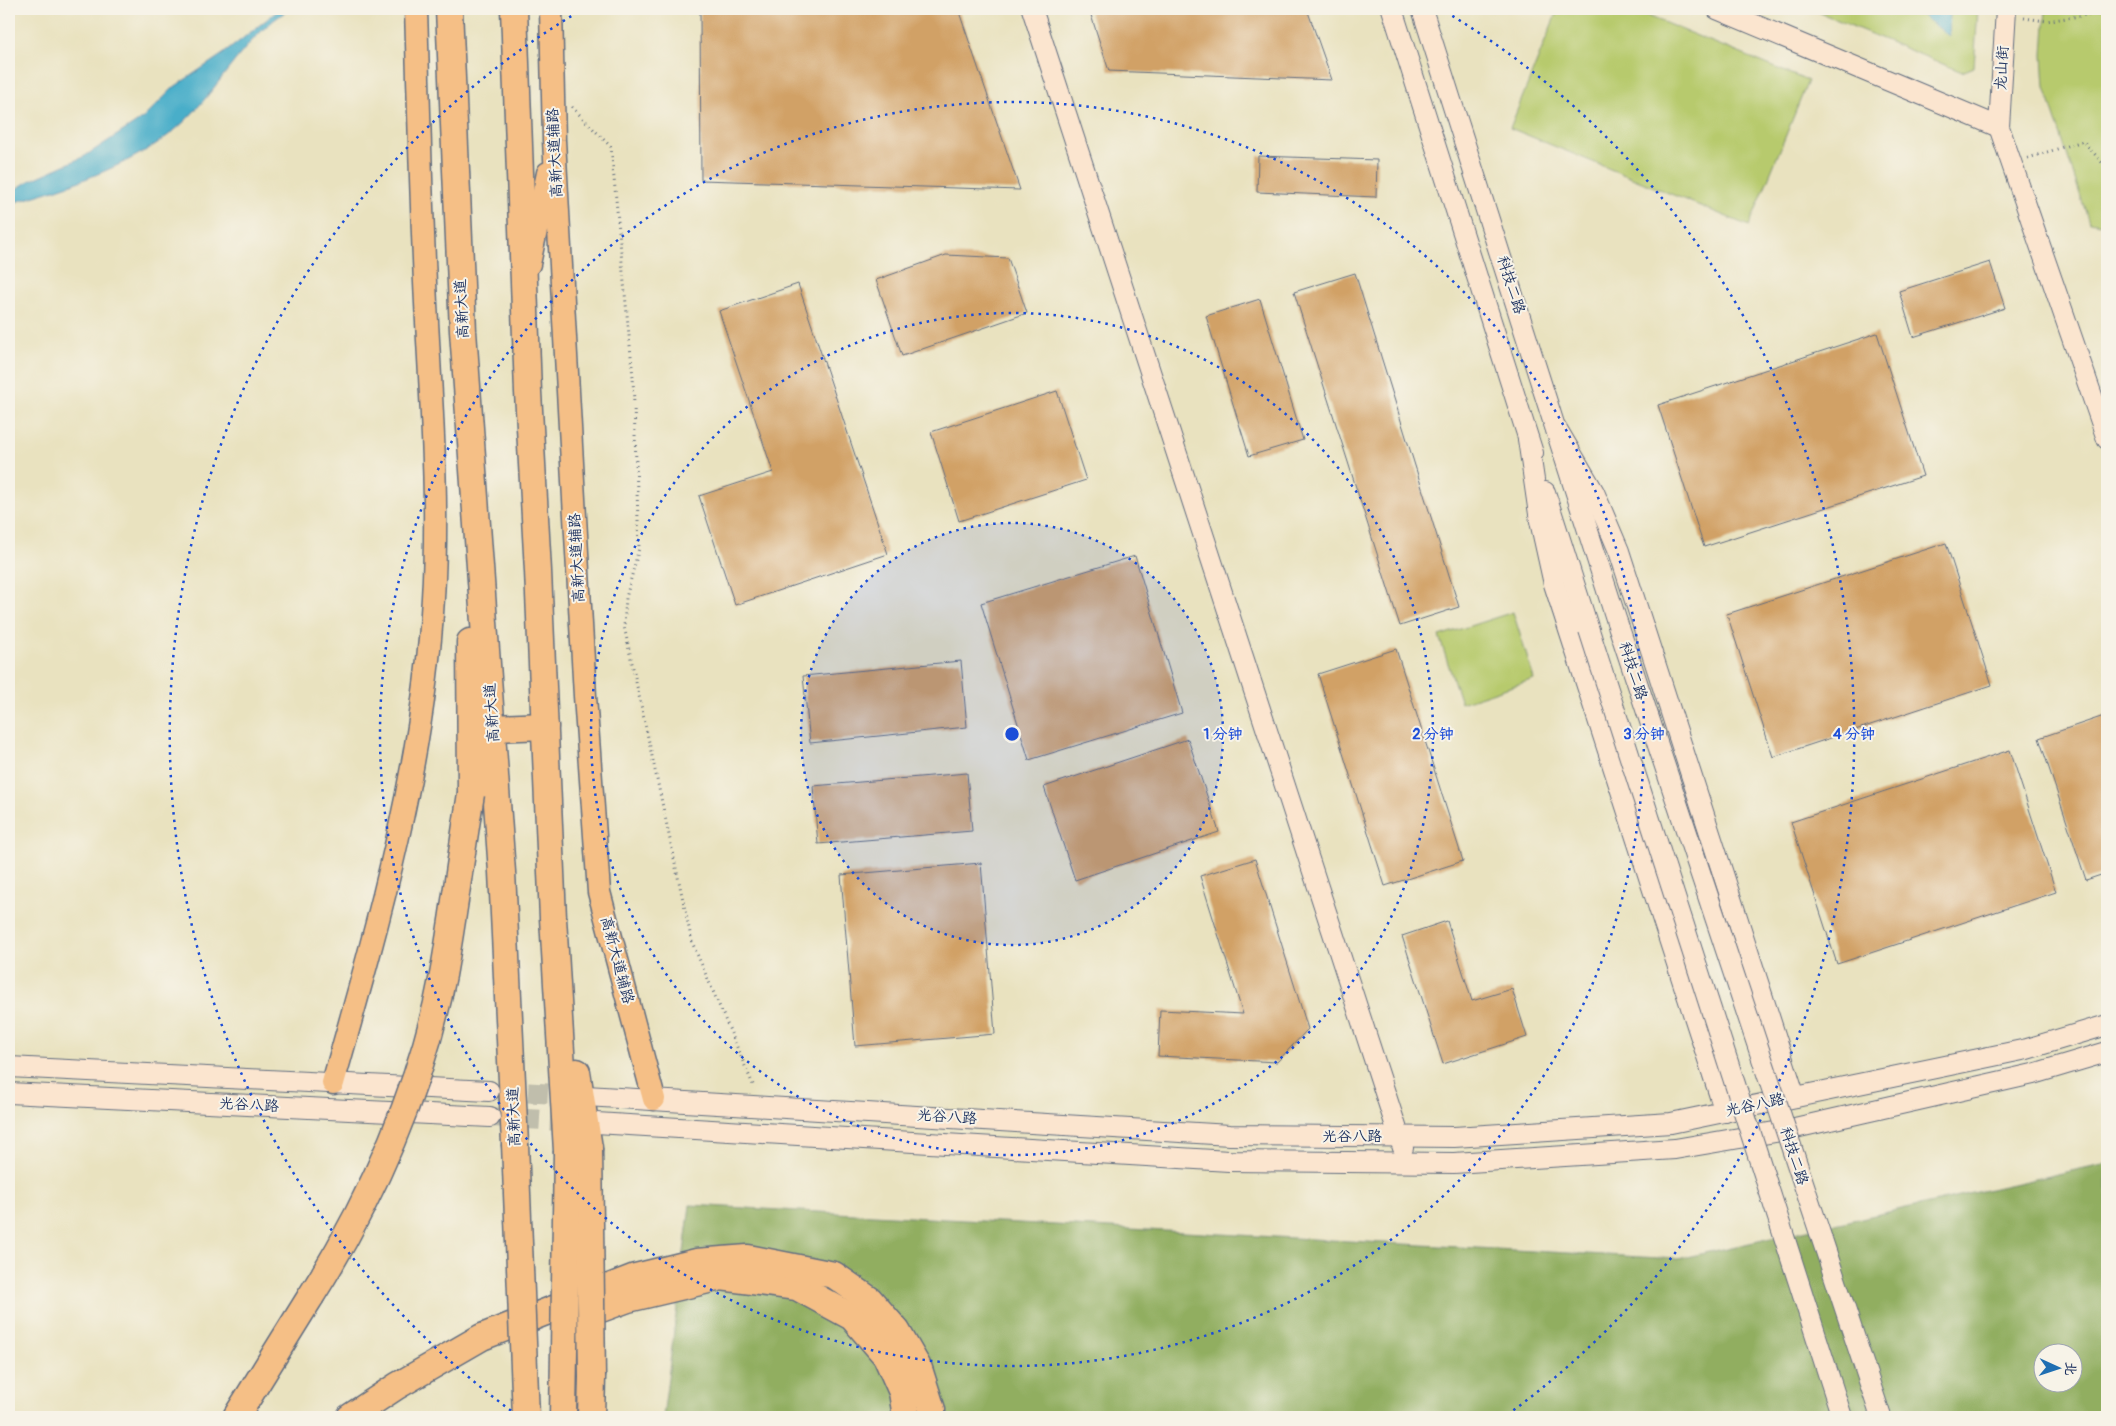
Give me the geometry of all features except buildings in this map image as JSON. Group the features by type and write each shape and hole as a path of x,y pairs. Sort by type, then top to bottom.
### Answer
{"highway":[{"name":"高新大道","path":"449,9 463,331 502,872 526,1417"},
{"path":"514,9 526,282 528,392 546,726 553,918 578,1150 592,1377 591,1417"},
{"path":"236,1417 332,1264 383,1160 417,1074 443,976 471,794 472,719 463,331"},
{"path":"492,728 546,726"},
{"path":"563,1417 578,1150"},
{"path":"350,1417 397,1386 482,1337 635,1277 696,1262 748,1258 834,1275 870,1300 897,1331 919,1369 932,1410 932,1417"},
{"path":"381,1417 495,1348 628,1299 721,1277 796,1287 852,1317 886,1356 902,1392 906,1417"}],"main road":[{"path":"333,1083 376,931 408,799 423,692 433,599 436,504 424,251 416,9"},
{"name":"高新大道辅路","path":"551,9 554,140 585,696 599,892 654,1099"},
{"path":"526,282 554,140"}],"street":[{"path":"1032,9 1408,1162"},
{"name":"科技二路","path":"1392,9 1528,440 1842,1417"},
{"name":"科技二路","path":"1422,9 1617,622 1881,1417"},
{"path":"1717,9 1999,127 2107,439"},
{"name":"龙山街","path":"1999,127 2006,13"},
{"path":"1557,429 1594,492 1619,551 1794,1097"},
{"path":"1528,440 1540,520 1561,610 1725,1112"},
{"name":"光谷八路","path":"586,1096 1230,1135 1454,1137 1671,1123 2027,1049 2107,1025"},
{"name":"光谷八路","path":"596,1122 1229,1161 1454,1163 1675,1149 1786,1130 2033,1074 2107,1052"},
{"name":"光谷八路","path":"9,1067 489,1091"},
{"name":"光谷八路","path":"9,1093 490,1117"}],"path":[{"path":"2006,13 2046,20 2107,12"},
{"path":"553,87 611,147 633,377 639,548 626,598 624,626 692,942 762,1106"},
{"path":"2012,163 2083,141 2107,168"}],"green space":[{"path":"1558,9 1631,9 1808,81 1749,226 1510,128"},
{"path":"1811,9 1914,9 1949,35 1950,9 1978,9 1974,67 1962,72"},
{"path":"2046,9 2107,9 2107,225 2089,222 2045,87 2043,55"},
{"path":"1513,612 1534,679 1461,703 1439,636"},
{"path":"2107,1163 2107,1417 663,1417 690,1205 1678,1259"}],"water":[{"path":"280,9 290,9 260,32 199,106 168,136 148,149 103,172 9,204 9,193 29,181 85,156 143,118 174,87 223,54"},
{"path":"1914,9 1950,9 1949,36"}],"tunnel":[{"path":"498,1091 576,1095"},
{"path":"490,1117 578,1122"}]}
